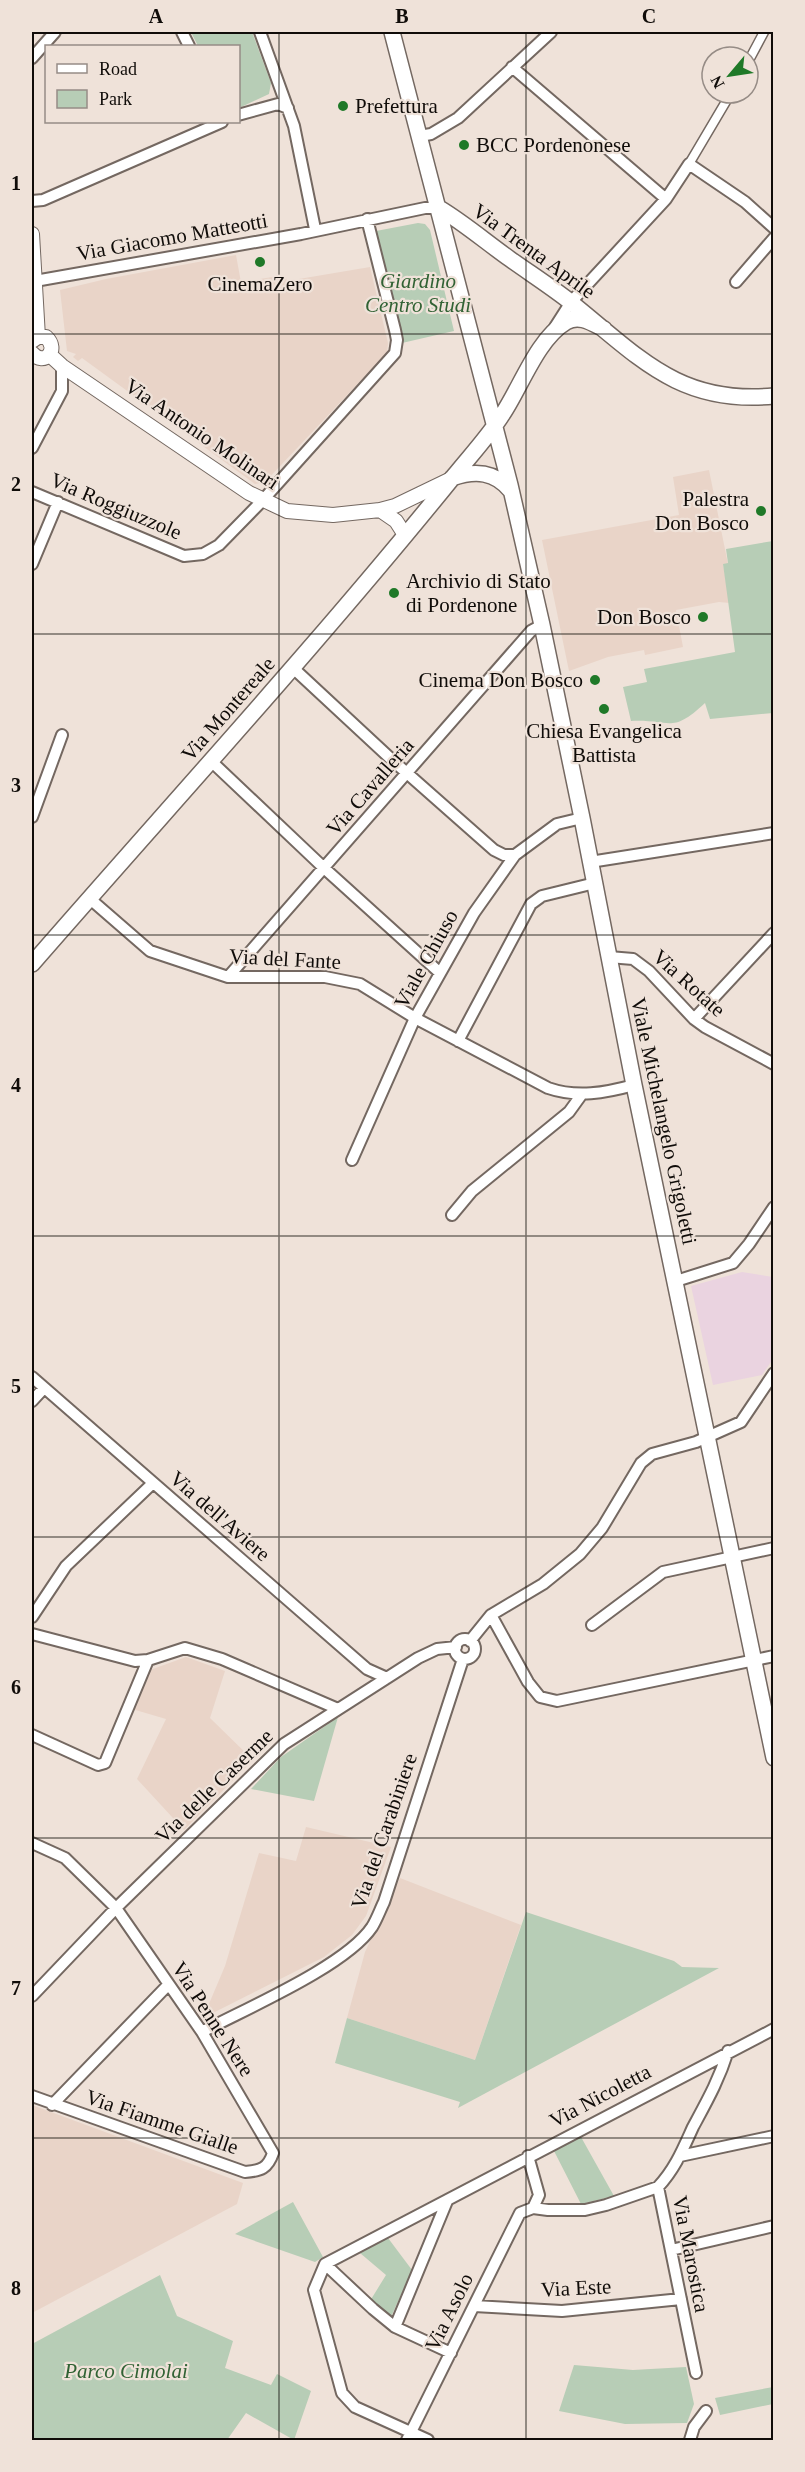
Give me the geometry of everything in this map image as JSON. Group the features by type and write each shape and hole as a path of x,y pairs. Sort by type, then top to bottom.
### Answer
{"main road":[{"name":"Viale Michelangelo Grigoletti","path":"392,32 512,493 542,625 634,1085 774,1758"},
{"name":"Via Trenta Aprile","path":"439,208 571,302 655,369 687,387 714,395 737,398 774,396"},
{"name":"Via Montereale","path":"32,964 211,761 410,529 494,427 547,341 566,322 573,319 589,321 604,329"},
{"path":"452,478 465,473 487,474 497,478 512,493"}],"street":[{"path":"32,58 55,32"},
{"path":"260,32 288,108 301,157 315,229"},
{"path":"420,136 431,134 458,118 551,32"},
{"path":"512,67 666,199"},
{"path":"240,114 278,104 288,108"},
{"path":"547,341 571,302 666,199 723,105"},
{"path":"32,201 43,200 218,123"},
{"path":"689,164 745,202 774,228"},
{"name":"Via Giacomo Matteotti","path":"35,281 301,234 315,229 424,208 439,208"},
{"path":"262,501 395,353 397,340 395,330 367,219"},
{"name":"Via Antonio Molinari","path":"32,234 35,339 44,336 51,341 53,349 50,355 62,366 262,501 287,512 319,515 380,510 395,506 452,478"},
{"path":"736,282 774,238"},
{"path":"32,353 40,359 50,355"},
{"name":"Via Roggiuzzole","path":"32,448 62,391 62,366"},
{"name":"Via Roggiuzzole","path":"32,492 184,556 203,554 219,545 262,501"},
{"path":"32,564 58,502"},
{"path":"395,506 406,511 410,529"},
{"path":"380,510 410,529"},
{"name":"Via Cavalleria","path":"228,977 531,631 542,625"},
{"path":"292,667 494,850 504,855 515,855"},
{"path":"32,817 62,735"},
{"path":"211,761 439,972"},
{"name":"Viale Chiuso","path":"352,1160 415,1018 474,913 515,855 557,824 582,818"},
{"path":"590,862 774,833"},
{"path":"458,1041 531,904 542,896 595,883"},
{"name":"Via del Fante","path":"89,898 150,951 228,977 325,976 360,984 415,1018 548,1088 566,1094 582,1094 634,1085"},
{"path":"694,1019 774,933"},
{"name":"Via Rotate","path":"609,957 633,958 650,971 694,1019 774,1064"},
{"path":"452,1215 481,1184 569,1112 582,1094"},
{"path":"676,1281 734,1263 774,1207"},
{"name":"Via delle Caserme","path":"470,1641 491,1616 543,1584 580,1554 602,1528 641,1463 652,1454 709,1438 741,1422 774,1372"},
{"name":"Via dell'Aviere","path":"32,1377 367,1669 387,1678"},
{"path":"32,1401 44,1388"},
{"path":"32,1617 66,1566 153,1483"},
{"path":"592,1625 663,1572 774,1548"},
{"path":"491,1616 528,1682 540,1697 557,1701 774,1656"},
{"path":"32,1634 135,1661 148,1660 185,1648 222,1659 338,1708"},
{"name":"Via delle Caserme","path":"32,1996 116,1908 284,1744 338,1708 437,1649 456,1647 461,1640 470,1641 475,1652 471,1657 463,1659"},
{"path":"456,1647 456,1653 463,1659"},
{"name":"Via del Carabiniere","path":"202,2032 314,1974 347,1951 371,1928 384,1902 463,1659"},
{"path":"32,1735 98,1765 105,1763 148,1660"},
{"name":"Via Penne Nere","path":"32,1843 65,1858 116,1908 202,2032 273,2153"},
{"path":"52,2105 168,1985"},
{"name":"Via Nicoletta","path":"325,2264 728,2051 774,2029"},
{"name":"Via Marostica","path":"696,2373 658,2187 680,2156 719,2079 728,2051"},
{"name":"Via Fiamme Gialle","path":"32,2096 245,2172 258,2171 269,2165 273,2153"},
{"path":"680,2156 774,2136"},
{"path":"528,2156 539,2195 533,2208 585,2210 658,2187"},
{"path":"394,2327 447,2201"},
{"name":"Via Asolo","path":"409,2437 512,2227 520,2214 533,2208"},
{"path":"671,2250 774,2226"},
{"path":"428,2440 409,2437 355,2407 342,2392 314,2290 325,2264 394,2327 451,2353"},
{"name":"Via Este","path":"474,2306 562,2311 681,2299"},
{"path":"690,2440 694,2427 706,2411"}],"shaded area":[{"path":"236,255 242,288 260,284 260,279 285,275 287,281 370,267 388,343 387,353 265,482 255,484 82,358 78,361 73,357 76,354 67,351 60,290 106,279"},
{"path":"709,470 728,564 723,564 730,603 719,602 676,610 683,647 645,655 644,650 608,657 569,671 542,540 679,515 673,477"},
{"path":"742,1272 773,1277 773,1359 762,1375 713,1385 691,1286"},
{"path":"186,1657 225,1671 210,1718 253,1760 184,1830 137,1779 166,1719 132,1709 150,1670"},
{"path":"306,1827 391,1847 366,1916 352,1935 324,1957 203,2018 225,1966 259,1853 296,1861"},
{"path":"400,1878 521,1925 475,2060 347,2018 365,1952"},
{"path":"32,2105 243,2183 237,2204 32,2313"}],"green space":[{"path":"191,32 252,32 271,83 269,94 240,108 240,45 198,45"},
{"name":"Giardino Centro Studi","path":"418,223 425,224 430,230 454,331 402,343 376,231"},
{"path":"773,541 773,713 710,719 705,703 694,713 677,722 631,721 623,687 647,682 644,669 735,652 723,564 728,563 726,549"},
{"path":"338,1717 314,1801 251,1789 281,1757"},
{"path":"526,1912 674,1961 682,1967 719,1968 458,2108 460,2102 335,2063 347,2018 475,2060"},
{"path":"581,2137 614,2196 581,2204 554,2151"},
{"path":"293,2202 323,2257 315,2262 235,2234"},
{"path":"388,2238 412,2270 391,2317 370,2301 386,2275 360,2253"},
{"name":"Parco Cimolai","path":"160,2275 177,2316 233,2341 225,2368 271,2385 277,2374 311,2391 294,2440 246,2413 227,2440 32,2440 32,2344"},
{"path":"574,2365 633,2370 686,2367 694,2404 687,2423 625,2424 559,2411"},
{"path":"773,2387 773,2404 720,2415 715,2398"}],"place":[{"name":"Prefettura","path":"343,106"},
{"name":"BCC Pordenonese","path":"464,145"},
{"name":"CinemaZero","path":"260,262"},
{"name":"Palestra Don Bosco","path":"761,511"},
{"name":"Archivio di Stato di Pordenone","path":"394,593"},
{"name":"Don Bosco","path":"703,617"},
{"name":"Cinema Don Bosco","path":"595,680"},
{"name":"Chiesa Evangelica Battista","path":"604,709"}]}
